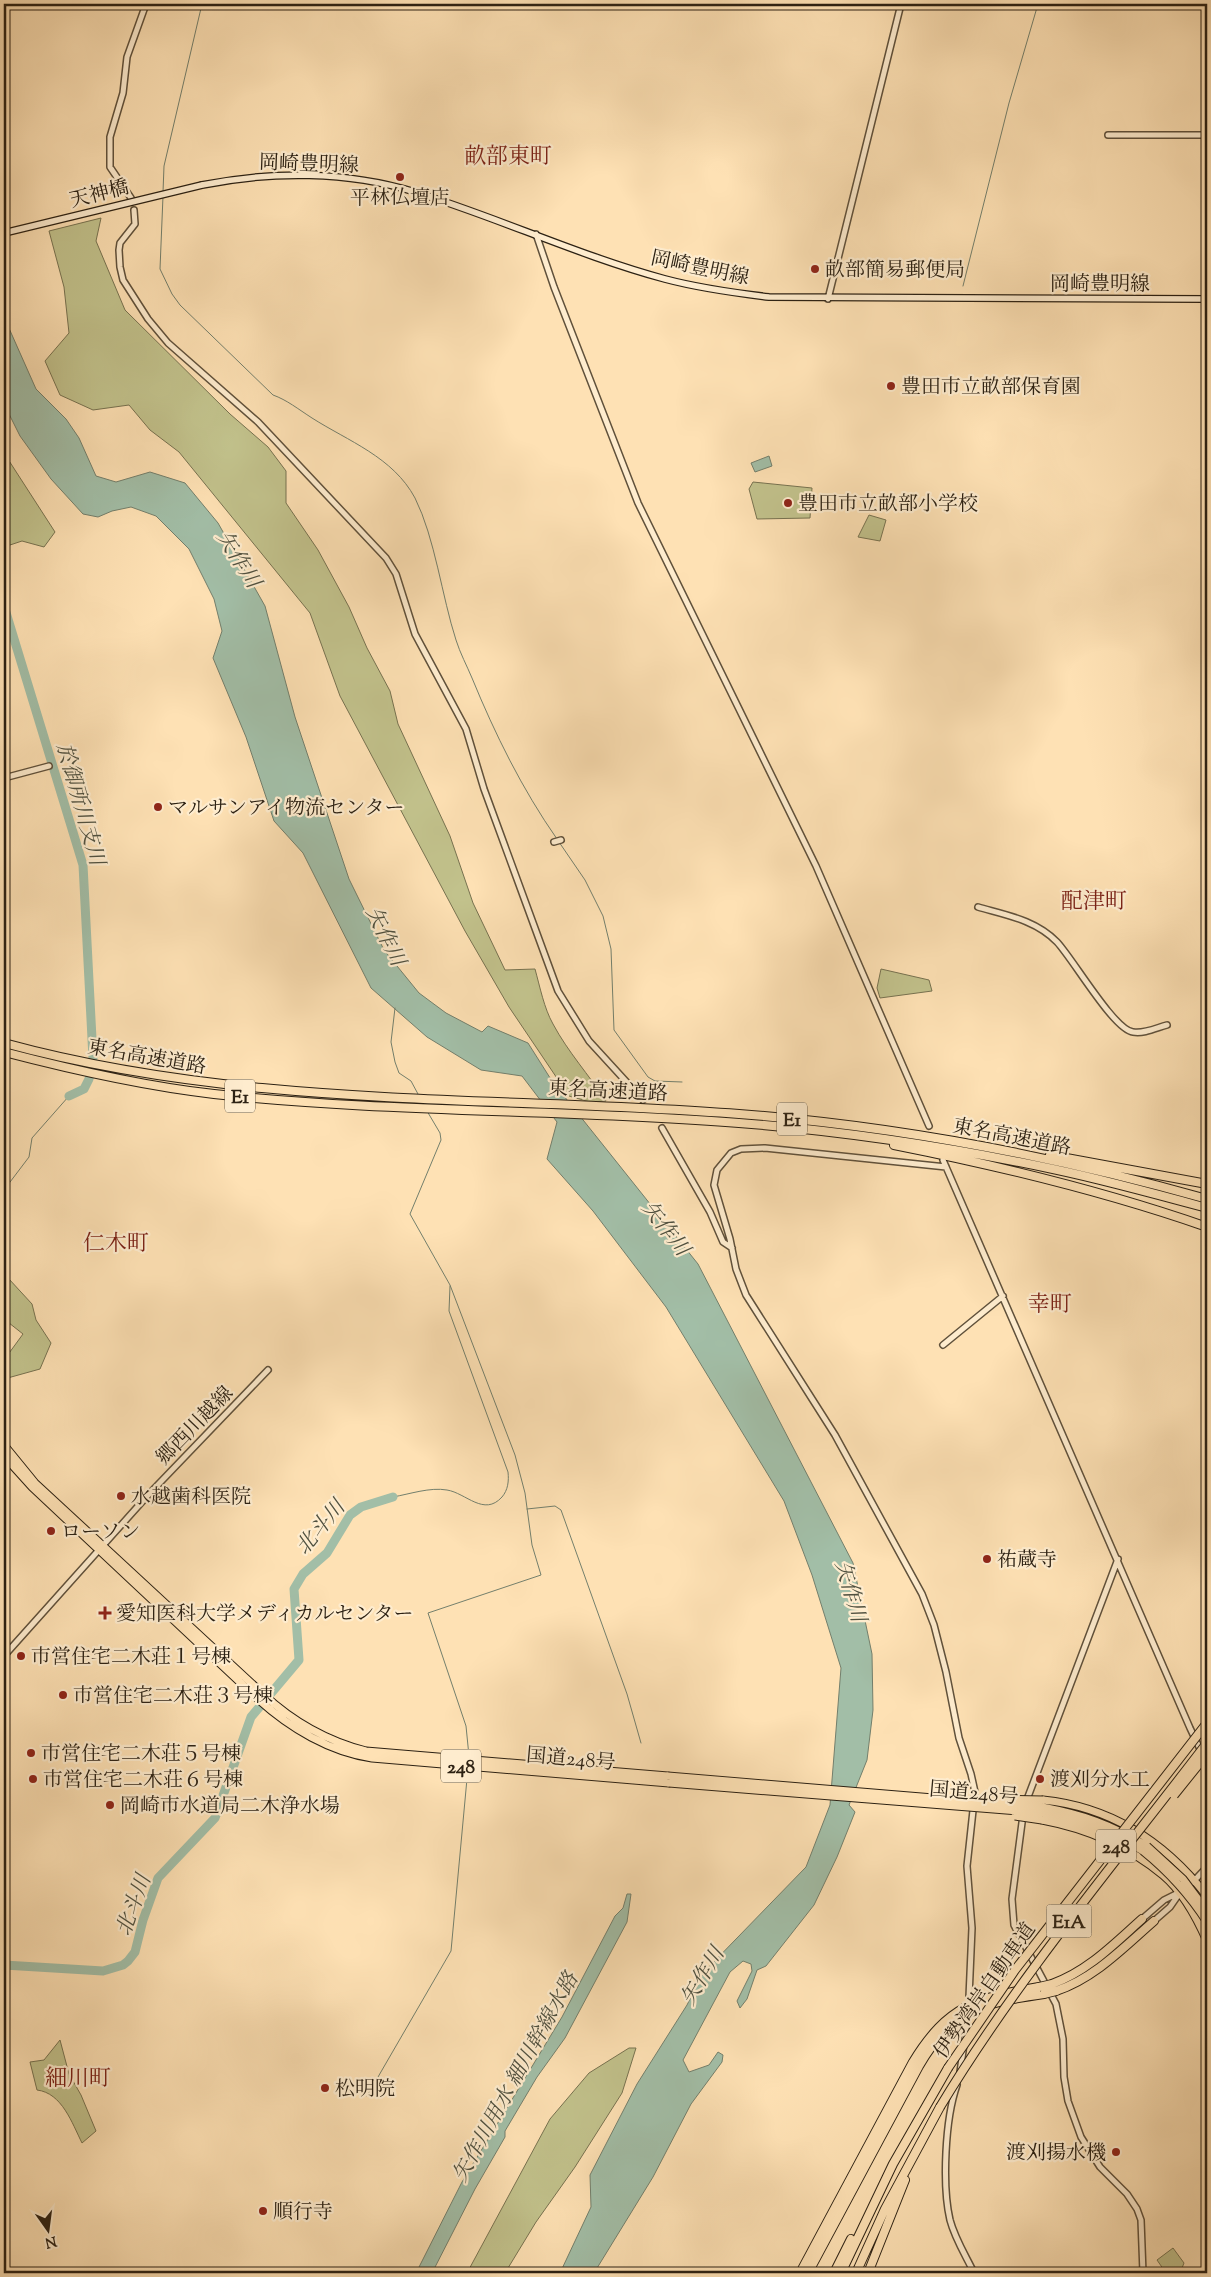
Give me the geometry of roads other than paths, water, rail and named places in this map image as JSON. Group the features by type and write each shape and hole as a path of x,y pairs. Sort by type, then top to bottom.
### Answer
{"highway":[{"name":"東名高速道路","path":"4,1043 74,1060 212,1084 345,1096 618,1107 780,1117 897,1131 964,1142 1087,1168 1207,1199"},
{"name":"東名高速道路","path":"4,1052 73,1069 211,1094 347,1105 736,1122 826,1131 963,1151 1056,1169 1207,1208"},
{"path":"826,1131 1004,1167 1157,1210 1207,1227"},
{"path":"964,1142 1092,1161 1207,1184"},
{"name":"国道248号","path":"4,1444 35,1483 100,1548"},
{"name":"国道248号","path":"4,1456 32,1487 268,1704 319,1734 366,1752 1004,1811 1008,1815 1042,1810"},
{"path":"1188,1748 1207,1718"},
{"name":"伊勢湾岸自動車道","path":"842,2273 893,2164 948,2068 1015,1970 1207,1724"},
{"name":"伊勢湾岸自動車道","path":"856,2273 885,2210 926,2132 973,2054 1027,1978 1207,1743"},
{"path":"1115,1863 1207,1754"},
{"name":"国道248号","path":"668,1780 979,1802 1079,1814 1115,1827 1145,1849 1183,1878 1207,1911"},
{"name":"248","path":"1042,1810 1087,1807 1121,1822 1151,1840 1195,1881 1207,1896"},
{"name":"248","path":"1042,1810 1106,1840 1163,1875 1179,1893 1198,1920 1207,1941"},
{"name":"国道248号","path":"1145,1849 1181,1885 1207,1922"},
{"path":"808,2273 919,2066 938,2037 952,2023 976,2008 998,2001 1044,1994 1090,1964 1142,1919"},
{"path":"800,2273 913,2062 933,2032 956,2012 974,2002 995,1994 1039,1987 1054,1988 1076,1984 1095,1972 1154,1921"},
{"path":"868,2273 926,2132"},
{"path":"834,2273 893,2164"}],"main road":[{"name":"岡崎豊明線","path":"202,185 270,175 332,177 368,181 414,191 666,279 769,297 828,299 1207,298"},
{"name":"天神橋","path":"4,232 202,185"}],"street":[{"path":"131,198 110,167 110,137 123,93 127,56 146,4"},
{"path":"828,299 902,4"},
{"path":"1108,135 1207,134"},
{"path":"134,210 135,224 120,243 120,267 124,280 148,319 168,343 258,422 386,558 396,574 415,634 466,729 484,790 558,991 589,1041 643,1100"},
{"path":"536,234 554,287 638,503 816,866 929,1126"},
{"path":"4,778 49,766"},
{"path":"554,842 561,840"},
{"path":"978,907 1026,920 1043,930 1057,942 1111,1014 1127,1030 1144,1032 1167,1025"},
{"path":"662,1128 710,1212 722,1242 732,1248"},
{"path":"946,1167 757,1148 735,1152 727,1156 719,1166 714,1180 736,1269 746,1295 835,1435 922,1594 934,1625 946,1672 958,1738 972,1774 975,1792 967,1866 972,1928 969,1997"},
{"path":"943,1160 1207,1764"},
{"path":"943,1345 1003,1296"},
{"name":"郷西川越線","path":"4,1656 187,1452 268,1370"},
{"path":"1118,1559 1028,1793 1022,1821 1012,1899 1012,1913 1018,1933 1058,2011 1063,2039 1064,2077 1069,2106 1081,2137 1102,2168 1127,2194 1137,2209 1141,2220 1143,2273"},
{"path":"1142,1919 1164,1900 1179,1893 1195,1881 1207,1867"},
{"path":"1154,1921 1170,1907 1179,1893"},
{"path":"968,2023 965,2047 952,2099 946,2178 950,2221 973,2271"}],"water":[{"name":"矢作川","path":"4,317 36,389 66,419 79,438 96,476 116,482 150,472 185,483 218,523 265,606 295,717 349,879 384,950 419,993 446,1013 482,1032 488,1026 528,1043 552,1081 698,1264 853,1563 872,1654 873,1710 867,1760 849,1805 855,1812 837,1857 814,1905 766,1966 757,1970 747,1999 740,2008 737,2001 752,1971 751,1964 743,1961 730,1972 683,2060 689,2072 709,2065 718,2052 723,2055 722,2062 691,2104 653,2177 594,2273 560,2273 591,2207 590,2175 637,2084 687,2005 703,1973 806,1867 830,1805 841,1668 812,1575 784,1501 666,1307 593,1211 547,1159 557,1122 522,1076 481,1070 427,1037 371,988 303,853 274,821 246,737 213,658 222,631 214,599 189,549 156,516 131,507 112,511 98,517 83,514 51,479 20,436 4,404"},
{"path":"769,456 772,466 755,472 751,463"},
{"name":"矢作川用水 細川幹線水路","path":"627,1894 631,1894 627,1922 565,2038 537,2077 505,2131 505,2137 475,2189 432,2273 416,2273 462,2182 562,2017 615,1916 623,1908"}],"waterway":[{"path":"163,192 164,166 202,4"},
{"path":"963,286 1009,103 1038,4"},
{"path":"163,196 160,269 172,294 180,305 273,395 288,402 369,451 395,471 415,498 428,531 459,650 510,761 532,801 557,839"},
{"name":"於御所川支川","path":"4,606 83,865 93,1058 89,1079 84,1089 69,1096"},
{"path":"559,842 585,880 603,916 611,949 614,1030 648,1077 655,1081 682,1082"},
{"path":"395,1008 391,1042 395,1062 399,1073 411,1081 418,1094"},
{"path":"4,1190 29,1157 32,1138 69,1096"},
{"path":"427,1111 440,1133 441,1140 410,1214 450,1285 515,1455 525,1493 532,1545 541,1575 428,1613 466,1726 469,1756"},
{"path":"393,1497 440,1489 454,1492 475,1502 488,1505 495,1503 502,1497 507,1488 508,1472 449,1311 450,1286"},
{"name":"北斗川","path":"4,1965 103,1971 123,1965 128,1961 135,1952 143,1920 158,1878 215,1818 251,1717 299,1660 294,1589 303,1574 327,1553 350,1515 361,1507 393,1497"},
{"path":"527,1509 555,1506 561,1510 627,1694 641,1743"},
{"path":"367,2096 451,1951 468,1768"}],"place":[{"name":"平林仏壇店","path":"400,177"},
{"name":"畝部簡易郵便局","path":"815,269"},
{"name":"豊田市立畝部保育園","path":"891,386"},
{"name":"豊田市立畝部小学校","path":"788,503"},
{"name":"マルサンアイ物流センター","path":"158,807"},
{"name":"水越歯科医院","path":"121,1496"},
{"name":"ローソン","path":"51,1531"},
{"name":"祐蔵寺","path":"987,1559"},
{"name":"愛知医科大学メディカルセンター","path":"105,1613"},
{"name":"市営住宅二木荘１号棟","path":"21,1656"},
{"name":"市営住宅二木荘３号棟","path":"63,1695"},
{"name":"市営住宅二木荘５号棟","path":"31,1753"},
{"name":"市営住宅二木荘６号棟","path":"33,1779"},
{"name":"渡刈分水工","path":"1040,1779"},
{"name":"岡崎市水道局二木浄水場","path":"110,1805"},
{"name":"松明院","path":"325,2088"},
{"name":"渡刈揚水機","path":"1116,2152"},
{"name":"順行寺","path":"263,2211"}],"district":[{"name":"畝部東町","path":"508,155"},
{"name":"配津町","path":"1094,900"},
{"name":"仁木町","path":"116,1242"},
{"name":"幸町","path":"1050,1303"},
{"name":"細川町","path":"78,2077"}]}
